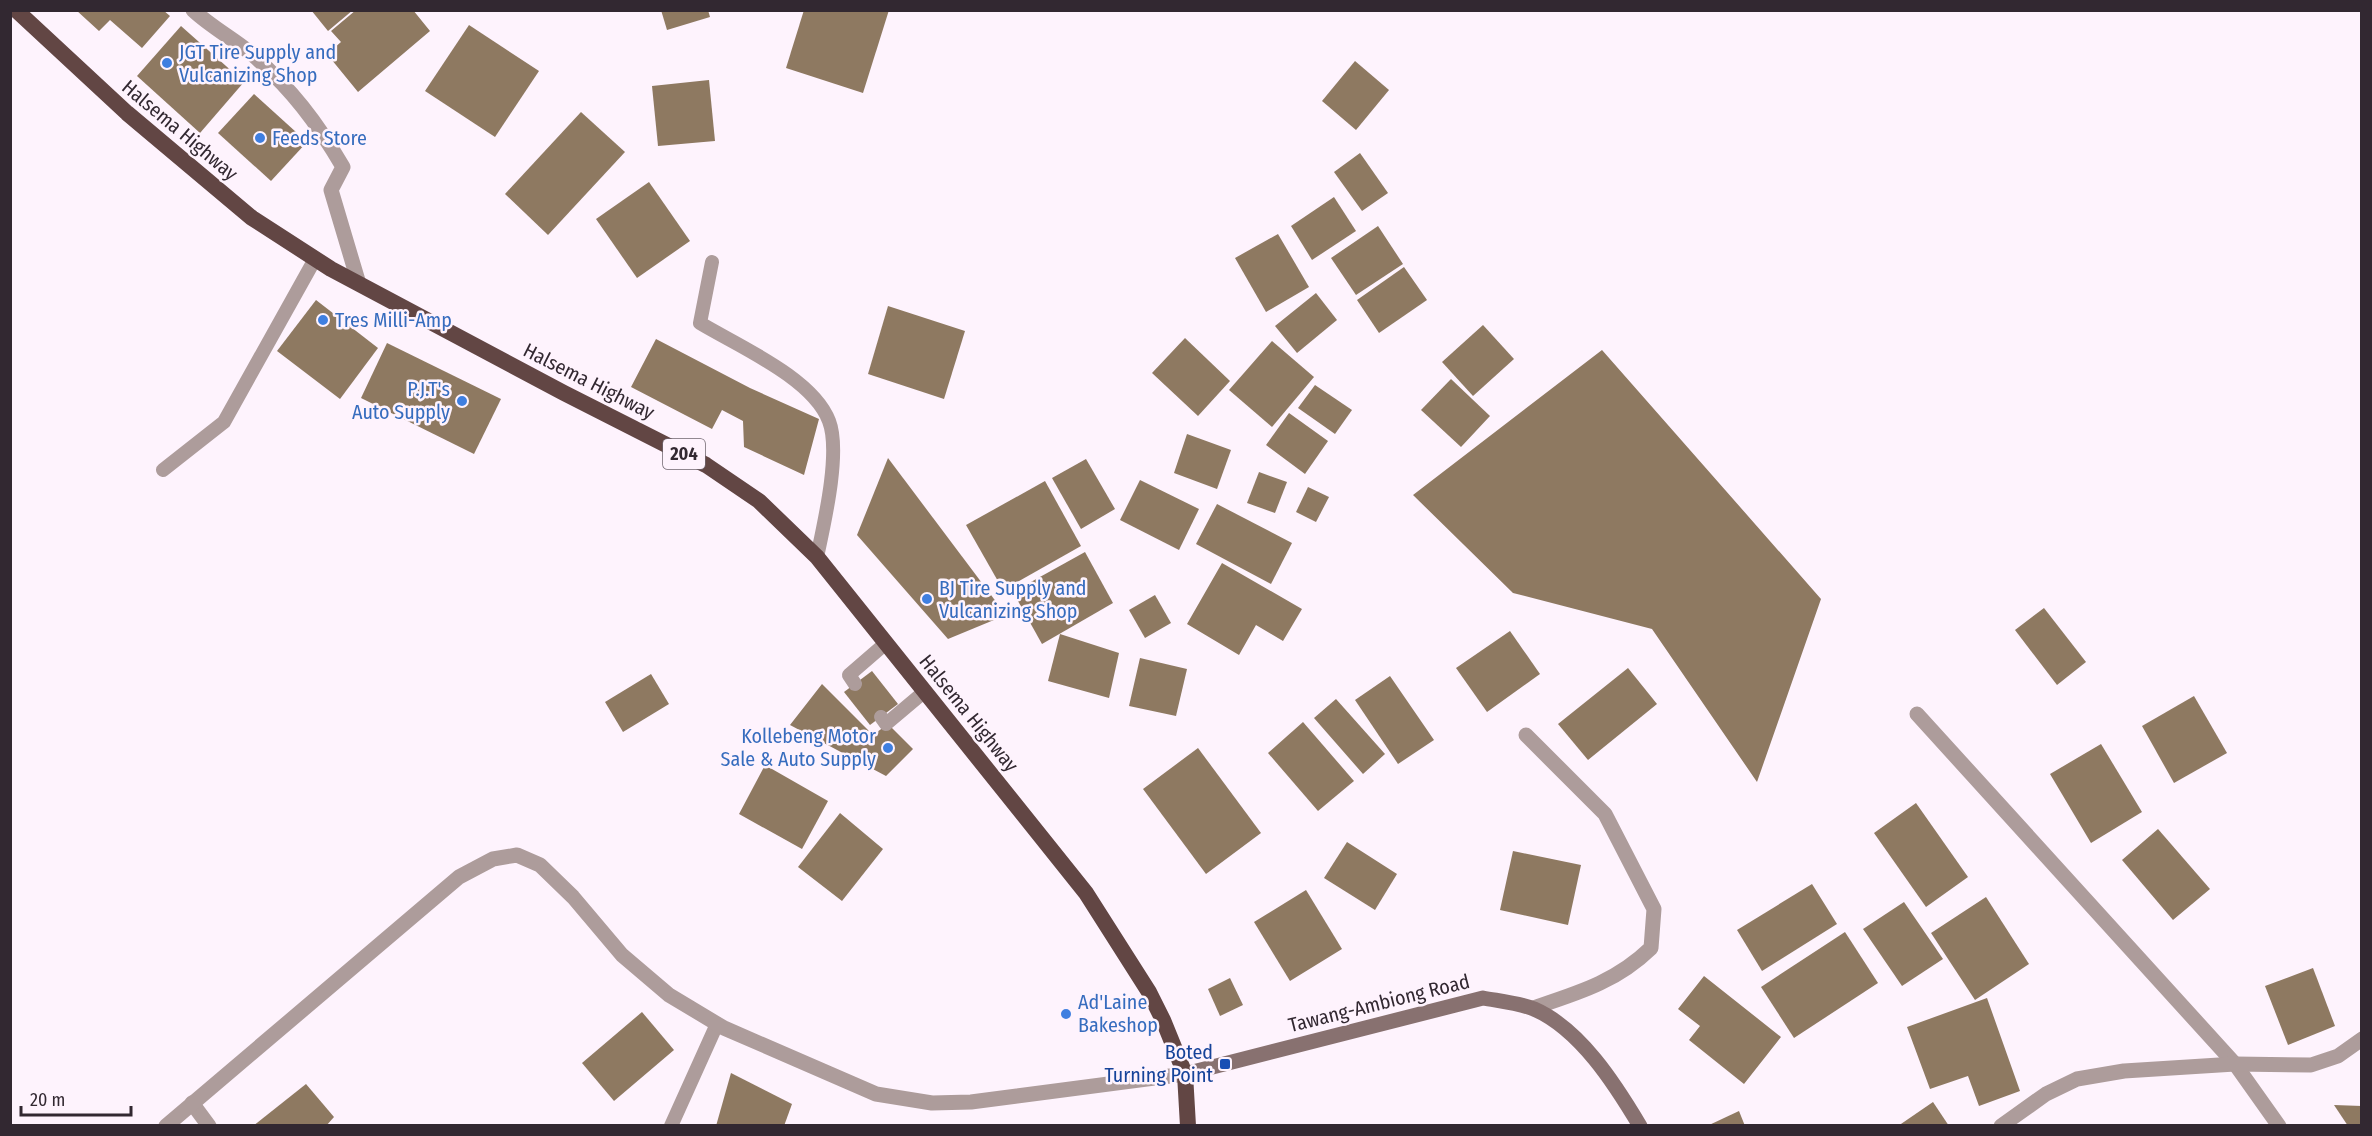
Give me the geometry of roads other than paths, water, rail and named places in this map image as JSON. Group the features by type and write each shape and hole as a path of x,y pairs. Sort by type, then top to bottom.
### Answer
{"highway":[{"name":"Halsema Highway","path":"16,10 126,113 252,218 315,259 359,284 564,393 706,465 759,501 818,557 1086,893 1149,992 1185,1074 1188,1125"}],"main road":[{"name":"Tawang-Ambiong Road","path":"1185,1074 1483,998 1533,1008 1557,1022 1580,1044 1624,1100 1640,1125"}],"street":[{"path":"193,10 251,54 289,89 322,132 343,167 331,190 359,284"},
{"path":"1917,714 2235,1064 2279,1125"},
{"path":"1527,735 1605,814 1654,909 1651,948 1631,967 1595,987 1533,1008"},
{"path":"166,1125 459,877 493,859 517,855 540,865 573,897 622,955 669,995 717,1024 876,1094 932,1103 971,1102 1185,1074"},
{"path":"2001,1125 2046,1094 2077,1079 2124,1071 2235,1064 2311,1065 2338,1056 2361,1039"},
{"path":"192,1103 209,1125"}],"lane":[{"path":"163,470 224,422 315,259"},
{"path":"712,262 700,323 804,386 829,420 833,437 828,501 818,557"},
{"path":"855,684 849,675 886,643"},
{"path":"882,717 886,724 924,692"},
{"path":"671,1125 717,1024"}],"place":[{"name":"JGT Tire Supply and Vulcanizing Shop","path":"167,63"},
{"name":"Feeds Store","path":"260,138"},
{"name":"Tres Milli-Amp","path":"323,320"},
{"name":"P.J.T's Auto Supply","path":"462,401"},
{"name":"BJ Tire Supply and Vulcanizing Shop","path":"927,599"},
{"name":"Kollebeng Motor Sale & Auto Supply","path":"888,748"},
{"name":"Ad'Laine Bakeshop","path":"1066,1014"},
{"name":"Boted Turning Point","path":"1225,1064"}]}
